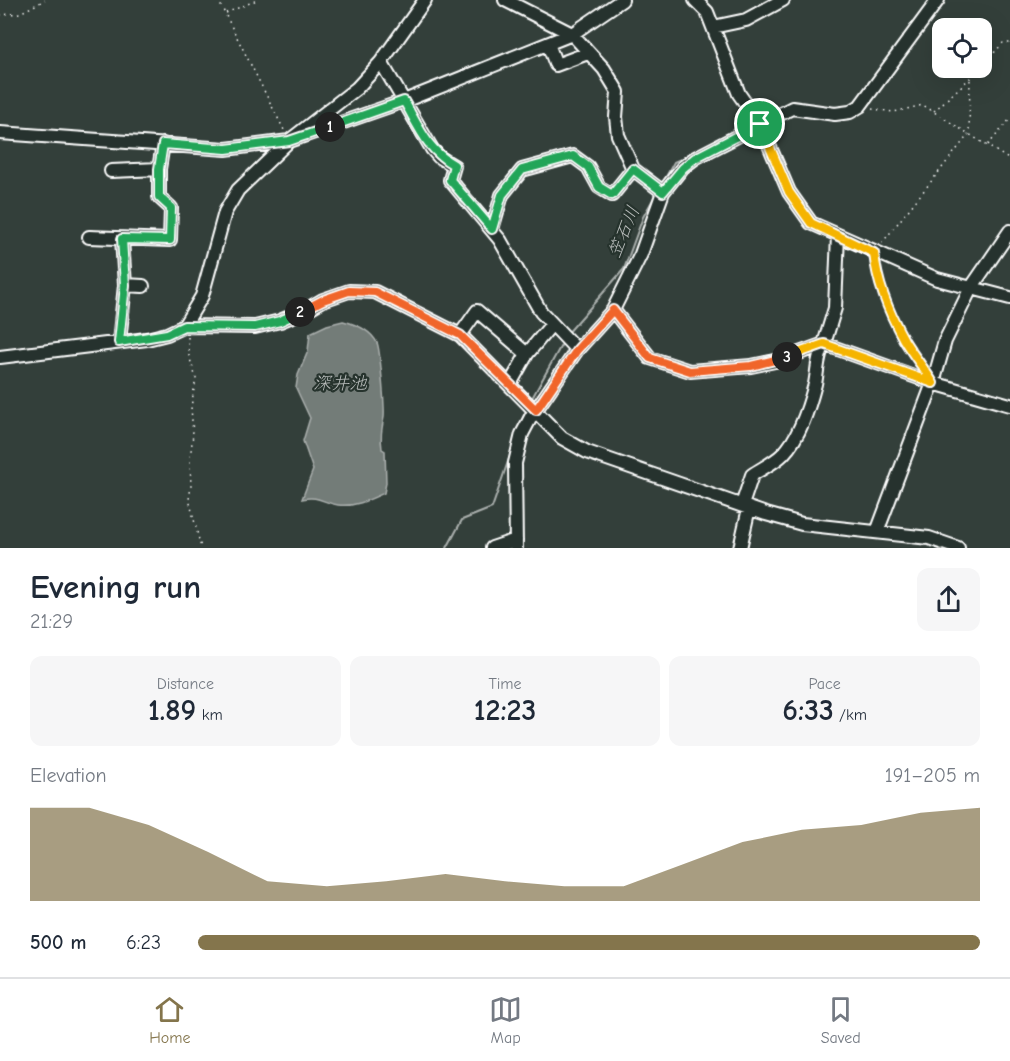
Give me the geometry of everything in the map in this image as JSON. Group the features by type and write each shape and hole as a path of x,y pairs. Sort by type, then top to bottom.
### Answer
{"street":[{"path":"184,326 202,296 225,212 238,190 289,141 357,88 381,62 425,0"},
{"path":"505,0 572,34 604,69 618,92 616,117 618,135 633,169 663,192"},
{"path":"0,133 226,149 289,141 404,101 572,34 622,0"},
{"path":"695,0 707,12 739,94 760,124 789,192 811,223 874,253 937,279 1010,298"},
{"path":"713,27 746,20 783,0"},
{"path":"492,548 516,544 515,464 522,434 577,350 613,310 641,254 663,192 683,168 695,158 792,108 835,114 850,112 860,106 938,0"},
{"path":"548,44 556,65 588,53"},
{"path":"381,62 432,149 454,165 450,180 492,229 541,312 577,350"},
{"path":"89,237 170,240 171,208 159,197 159,169 163,144"},
{"path":"492,229 502,195 522,170 573,156 588,167 599,187 612,195 633,169"},
{"path":"111,171 159,169"},
{"path":"877,532 933,383 945,341 971,288 1010,231"},
{"path":"740,548 752,475 781,456 790,446 802,425 814,386 818,354 824,344 835,308 838,235"},
{"path":"119,342 125,285 122,239"},
{"path":"125,285 143,286"},
{"path":"0,357 167,334 184,326 255,327 280,321 323,300 349,291 375,292 460,335 562,438 586,452 802,524 929,538 958,548"},
{"path":"613,310 650,358 690,371 751,366 780,360 824,344 933,383 1010,405"},
{"path":"460,335 477,311 527,354"},
{"path":"510,384 527,354 552,324"}],"path":[{"path":"0,15 20,13 45,0"},
{"path":"218,0 289,141"},
{"path":"225,13 257,0"},
{"path":"992,55 1003,43 1010,43"},
{"path":"933,112 970,79"},
{"path":"933,383 891,315 876,275 874,253 969,135 970,79"},
{"path":"860,106 894,112 923,105 1010,160"},
{"path":"987,146 1010,119"},
{"path":"184,326 189,340 189,356 195,378 190,407 193,434 189,499 201,548"}],"water":[{"name":"深井池","path":"343,321 367,331 377,343 384,412 381,440 382,449 385,451 384,493 350,505 333,504 313,498 302,499 313,470 303,441 310,418 296,388 298,375 308,351 310,333"}],"waterway":[{"name":"笠石川","path":"662,184 674,162 690,155"},
{"name":"笠石川","path":"567,334 624,269 643,217 656,194"},
{"name":"笠石川","path":"531,400 563,342"},
{"name":"笠石川","path":"519,427 527,408"},
{"name":"笠石川","path":"447,548 462,520 492,508 513,447"}],"route":[{"path":"404,101 432,149 454,165 450,180 492,229 502,195 522,170 531,166 573,156 588,167 599,187 612,195 633,169 663,192 683,168 695,158 760,124 789,192 811,223 874,253 876,275 891,315 933,383 824,344 780,360 751,366 690,371 650,358 613,310 577,350 536,410 460,335 403,304 375,292 349,291 323,300 280,321 255,327 184,326 167,334 147,339 119,342 125,285 122,239 170,240 171,208 159,197 159,169 163,144 226,149 289,141 404,101"}]}
